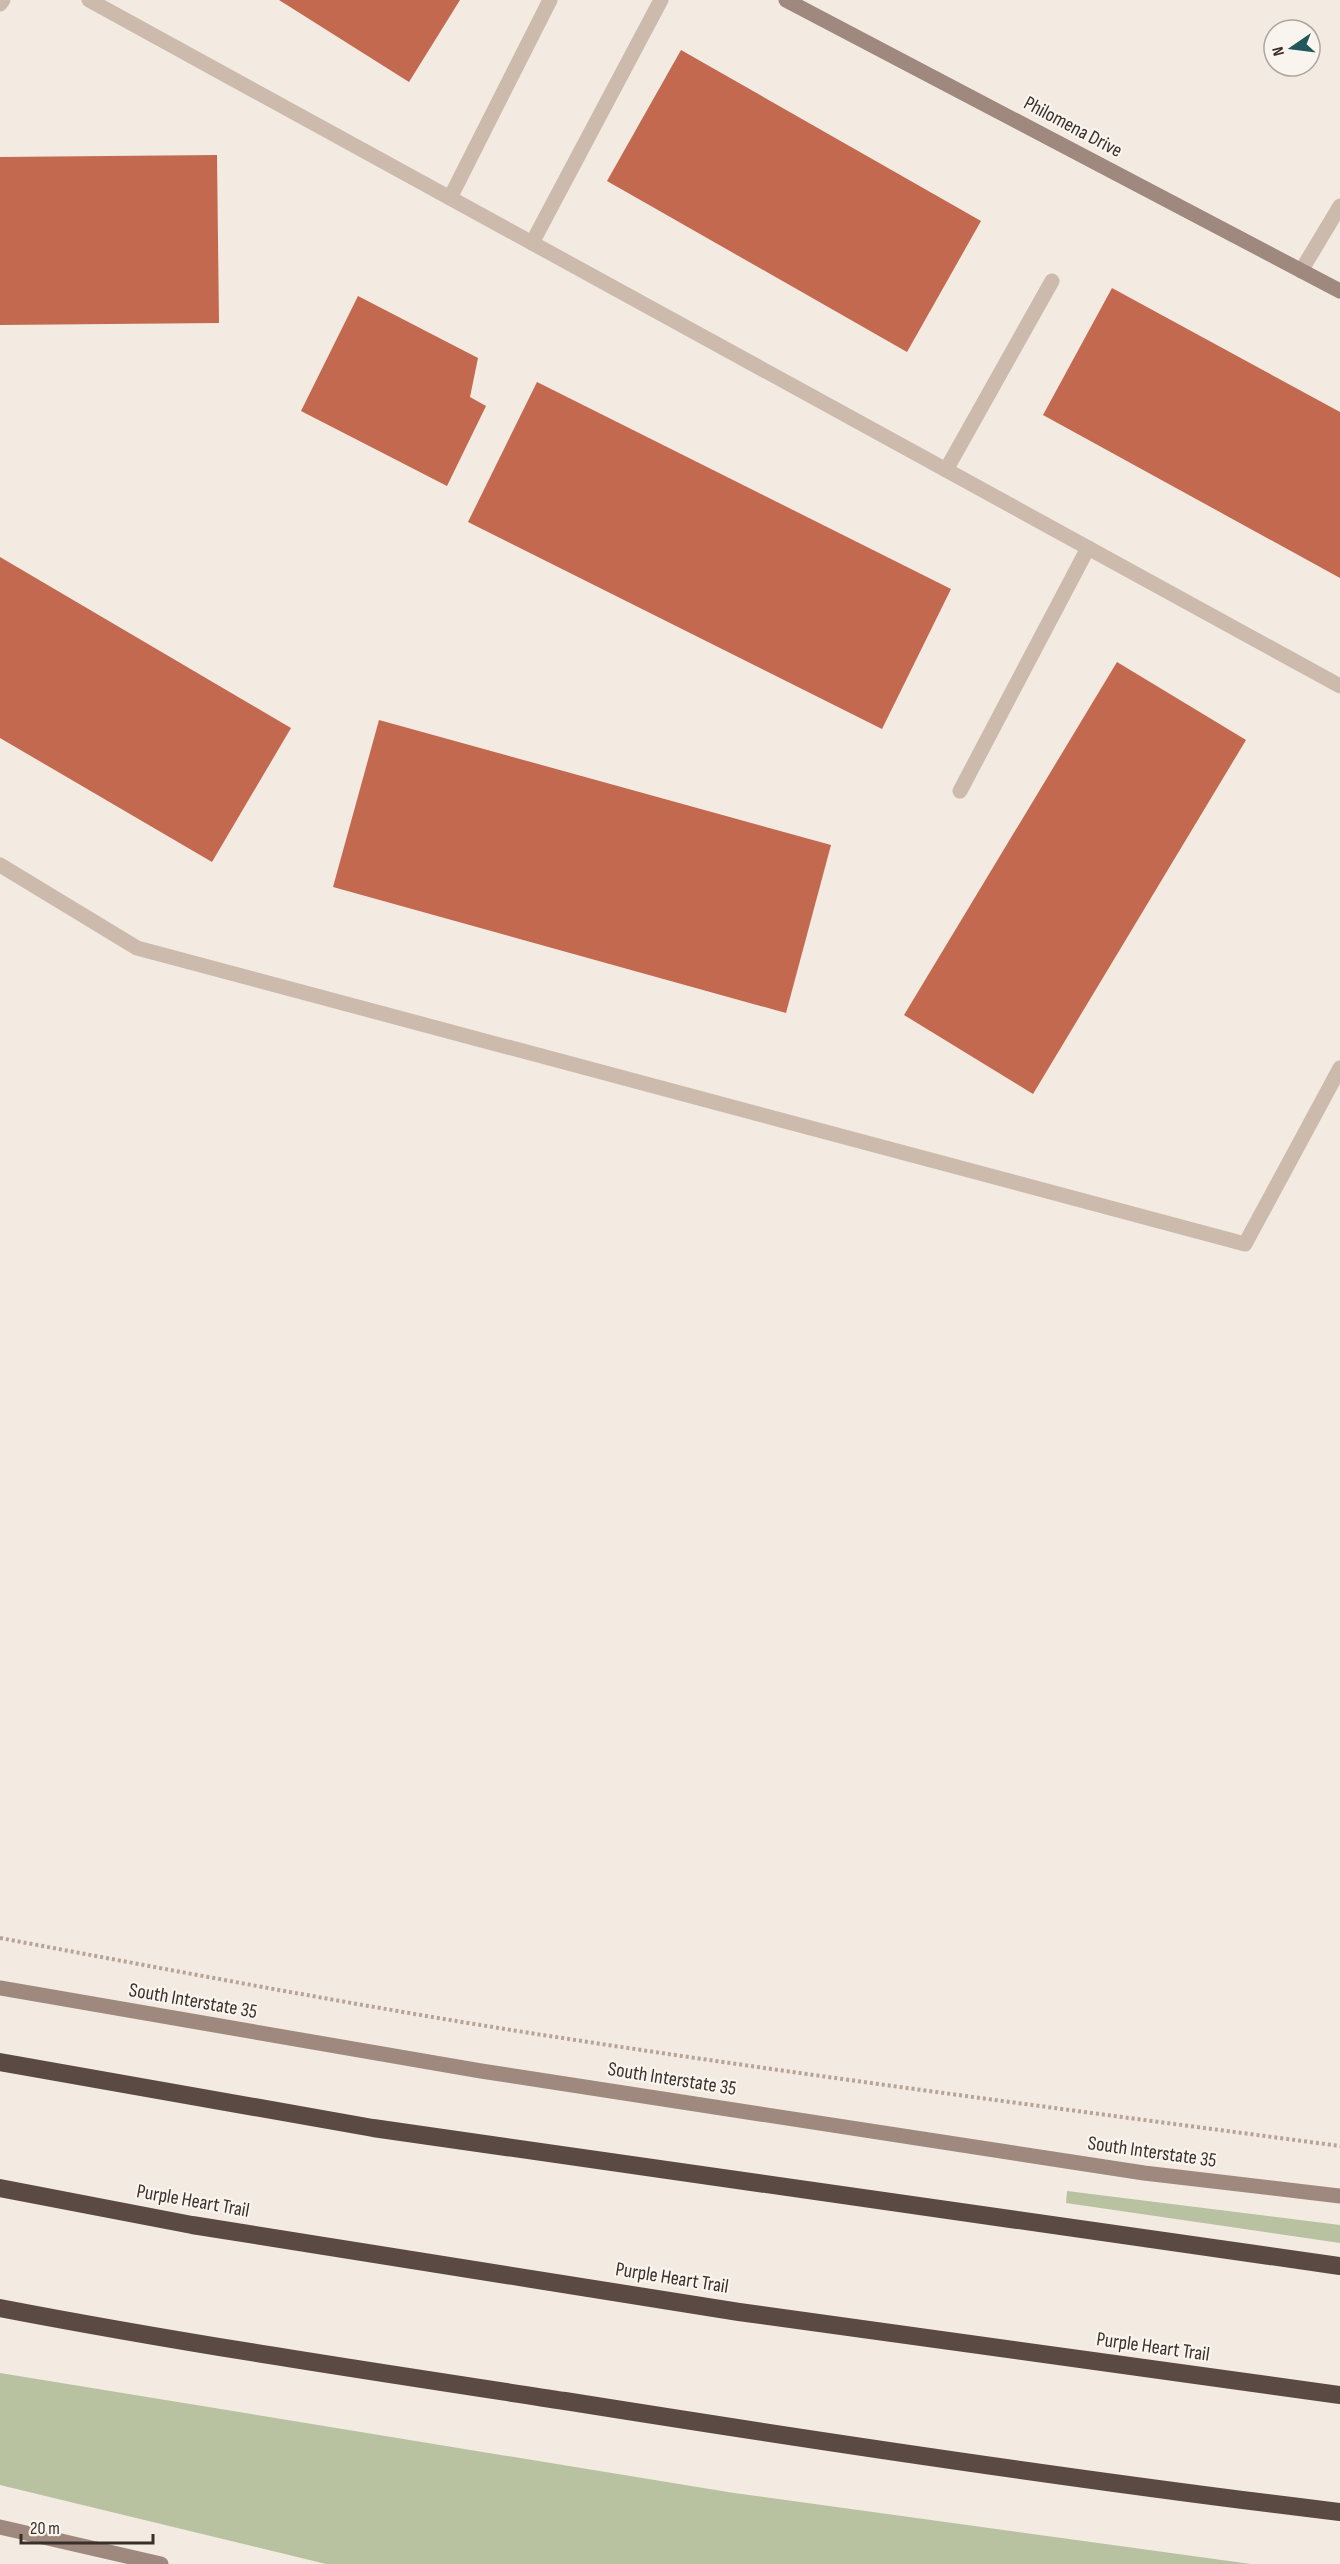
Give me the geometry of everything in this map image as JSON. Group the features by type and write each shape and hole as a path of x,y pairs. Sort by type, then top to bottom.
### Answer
{"highway":[{"path":"0,2062 373,2128 1340,2266"},
{"name":"Purple Heart Trail","path":"0,2188 192,2225 739,2312 1340,2395"},
{"path":"0,2308 408,2377 784,2436 1187,2494 1340,2512"}],"main road":[{"name":"Philomena Drive","path":"786,0 1340,291"},
{"name":"South Interstate 35","path":"0,1988 481,2071 1144,2173 1340,2196"},
{"path":"0,2527 161,2564"}],"lane":[{"path":"0,4 3,0"},
{"path":"89,0 1340,686"},
{"path":"450,198 550,0"},
{"path":"532,243 661,0"},
{"path":"1302,271 1340,206"},
{"path":"946,470 1052,281"},
{"path":"960,791 1088,548"},
{"path":"0,865 137,948 1245,1244 1340,1068"}],"path":[{"path":"0,1938 319,1997 530,2032 963,2096 1340,2146"}],"green space":[{"path":"1067,2191 1340,2225 1340,2243 1066,2203"},
{"path":"0,2373 734,2493 1251,2564 326,2564 0,2485"}],"building":[{"path":"279,0 460,0 409,82"},
{"path":"681,50 981,221 907,352 607,181"},
{"path":"217,155 219,323 0,325 0,157"},
{"path":"1112,288 1340,412 1340,578 1043,415"},
{"path":"358,296 478,358 470,397 486,406 447,486 301,411"},
{"path":"537,382 951,589 882,729 468,522"},
{"path":"0,557 291,728 212,862 0,738"},
{"path":"1117,662 1246,740 1033,1094 904,1015"},
{"path":"379,720 831,845 786,1013 333,887"}]}
